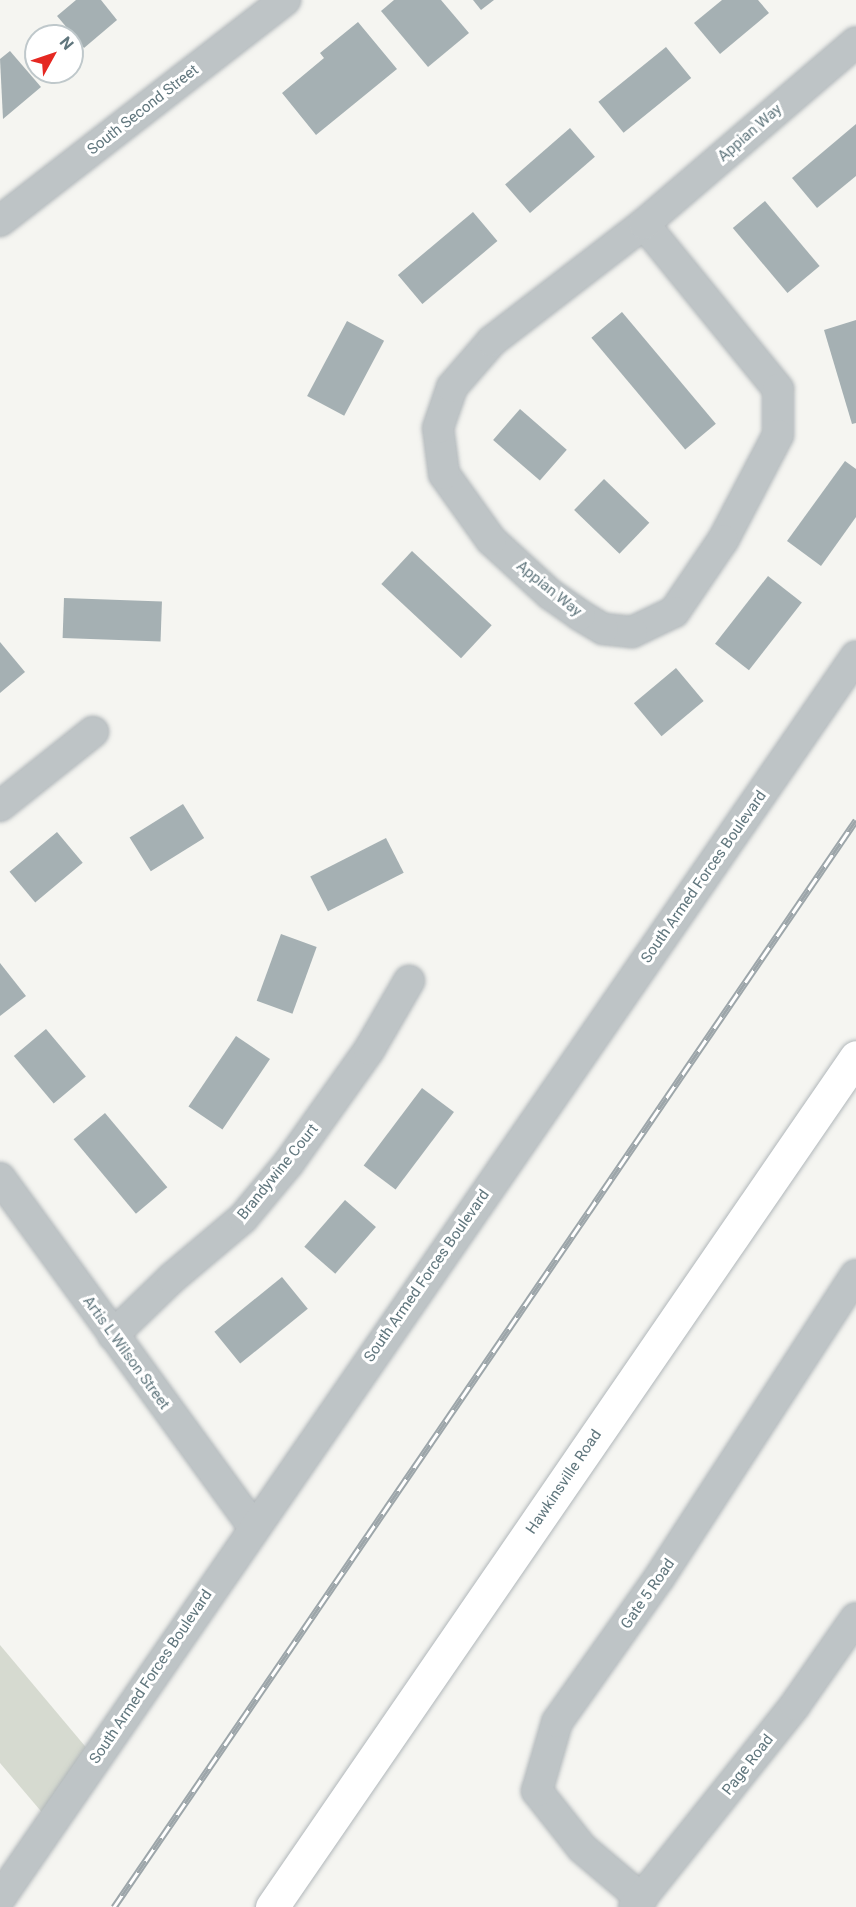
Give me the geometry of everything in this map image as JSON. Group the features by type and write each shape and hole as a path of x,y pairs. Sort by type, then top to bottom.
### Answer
{"main road":[{"name":"Hawkinsville Road","path":"272,1907 856,1057"}],"street":[{"name":"South Second Street","path":"0,221 285,0"},
{"name":"Appian Way","path":"644,224 778,389 778,435 723,540 674,612 632,632 603,629 580,615 551,595 491,540 444,474 438,428 452,387 492,341 644,224 856,42"},
{"name":"South Armed Forces Boulevard","path":"0,1898 856,656"},
{"path":"0,806 93,732"},
{"name":"Brandywine Court","path":"113,1335 243,1218 288,1164 369,1050 409,981"},
{"name":"Artis L Wilson Street","path":"0,1178 254,1527"},
{"name":"Gate 5 Road","path":"638,1903 582,1848 537,1791 557,1722 660,1578 856,1275"},
{"name":"Page Road","path":"638,1903 795,1705 856,1618"}],"shaded area":[{"path":"0,1645 95,1758 51,1823 0,1763"}],"building":[{"path":"76,0 101,0 117,20 84,48 84,24 64,24 57,16"},
{"path":"394,0 441,0 469,33 428,67 381,11"},
{"path":"473,0 494,0 481,10"},
{"path":"722,0 758,0 769,13 720,54 694,23"},
{"path":"358,22 397,69 316,135 282,93 324,58 320,53"},
{"path":"666,47 691,78 624,133 598,102"},
{"path":"10,51 24,67 24,84 38,84 41,87 3,119 0,59"},
{"path":"856,124 856,176 817,208 792,178"},
{"path":"570,128 595,157 530,213 505,184"},
{"path":"765,201 820,266 787,293 733,228"},
{"path":"473,212 497,241 422,304 398,275"},
{"path":"622,312 716,424 685,450 591,338"},
{"path":"856,320 856,423 852,424 824,330"},
{"path":"347,321 384,341 344,416 307,396"},
{"path":"520,409 567,450 540,481 493,440"},
{"path":"845,461 856,469 856,517 821,566 787,541"},
{"path":"604,479 649,523 619,554 574,510"},
{"path":"412,551 492,625 461,658 381,584"},
{"path":"768,576 802,602 749,670 715,644"},
{"path":"64,598 162,601 161,641 63,638"},
{"path":"0,642 25,672 0,693"},
{"path":"676,668 704,701 662,736 634,703"},
{"path":"183,804 204,838 151,871 130,837"},
{"path":"57,832 83,863 35,902 10,872"},
{"path":"386,838 404,873 328,911 310,877"},
{"path":"281,934 317,947 292,1014 257,1001"},
{"path":"0,963 26,996 0,1016"},
{"path":"46,1029 86,1076 54,1103 14,1056"},
{"path":"236,1036 270,1059 222,1129 188,1106"},
{"path":"422,1088 454,1112 396,1190 364,1165"},
{"path":"105,1113 167,1187 136,1214 74,1139"},
{"path":"345,1200 376,1227 335,1274 304,1247"},
{"path":"282,1277 308,1309 240,1364 214,1332"}],"railway":[{"path":"114,1907 856,820"}]}
